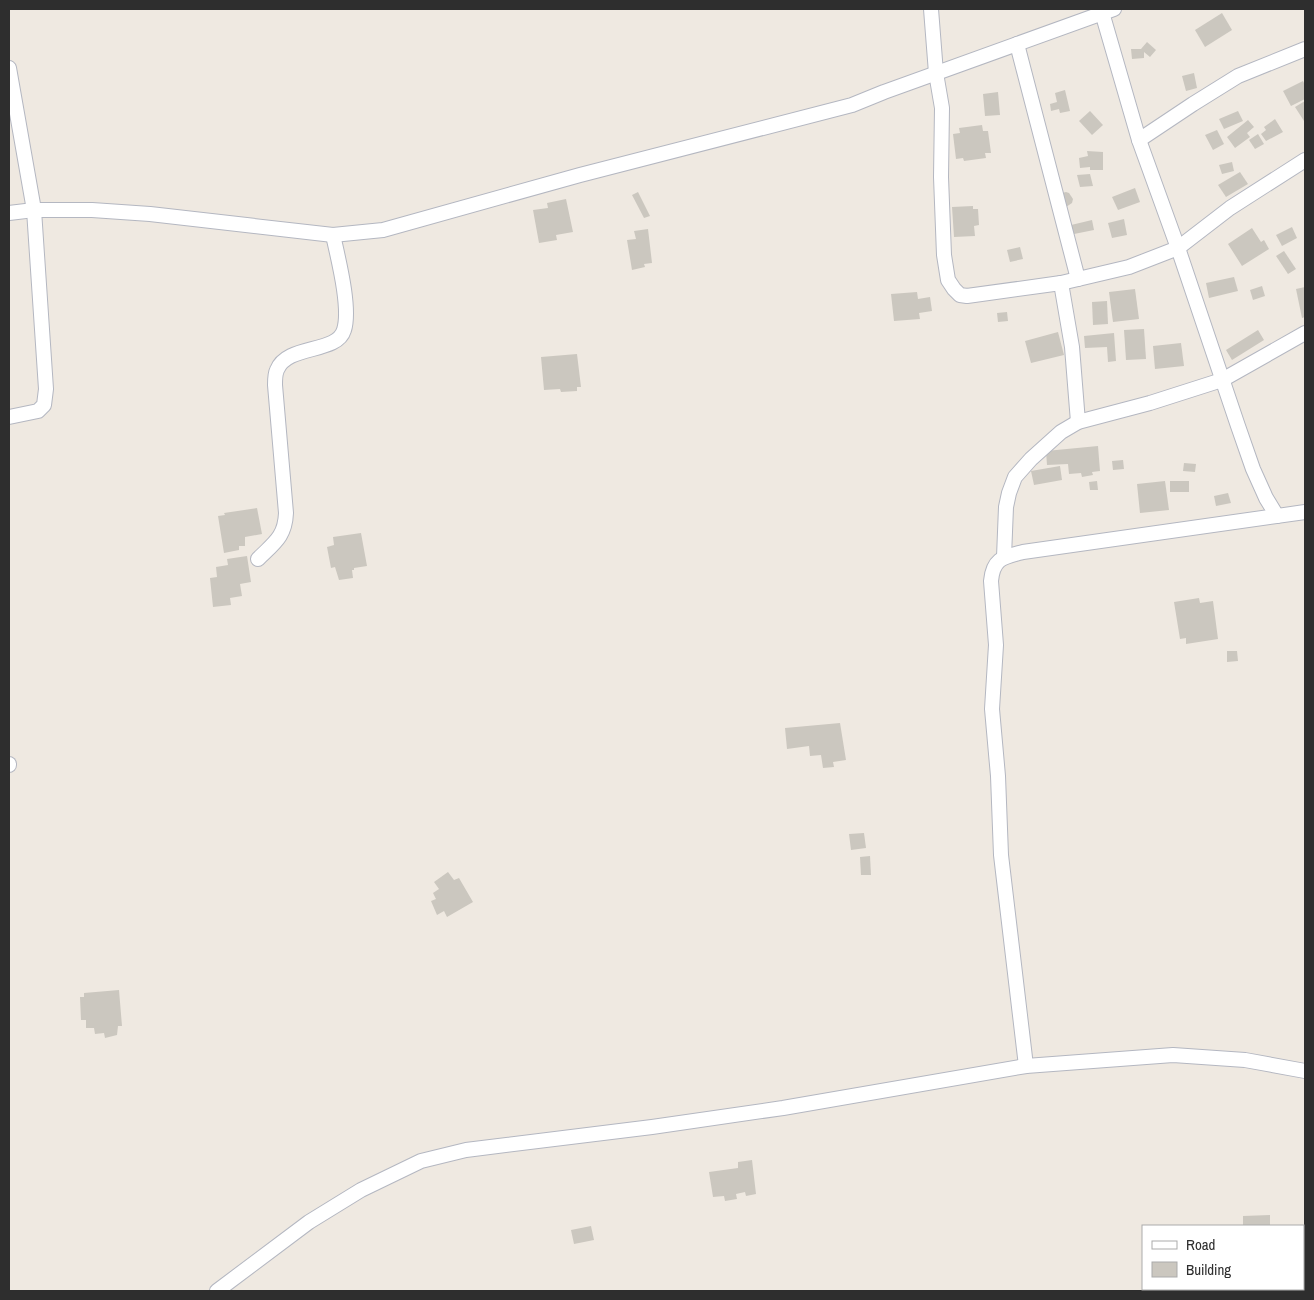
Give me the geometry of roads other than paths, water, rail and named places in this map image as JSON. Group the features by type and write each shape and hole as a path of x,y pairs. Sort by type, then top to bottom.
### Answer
{"street":[{"path":"931,9 936,73 942,108 941,177 944,254 948,280 954,290 960,294 967,296 1061,284 1129,268 1178,248 1230,208 1305,160"},
{"path":"9,213 34,210 92,210 150,214 333,235 392,228 580,175 852,105 1105,10 1139,140 1253,469 1266,498 1277,516"},
{"path":"1017,44 1078,279"},
{"path":"1139,140 1238,76 1305,48"},
{"path":"9,68 34,210 46,389 44,405 38,411 9,417"},
{"path":"258,559 282,534 286,523 275,385 277,369 284,360 294,354 326,345 337,340 344,332 346,320 343,284 333,235"},
{"path":"1061,284 1072,347 1078,422"},
{"path":"1004,557 1006,507 1009,493 1016,477 1030,459 1061,432 1078,422 1150,404 1222,380 1305,333"},
{"path":"1026,1066 1001,855 998,776 992,709 996,645 991,581 995,564 1004,557 1023,552 1305,512"},
{"path":"217,1291 308,1222 361,1190 421,1161 466,1150 652,1127 783,1108 1026,1066 1173,1055 1245,1060 1305,1072"}]}
